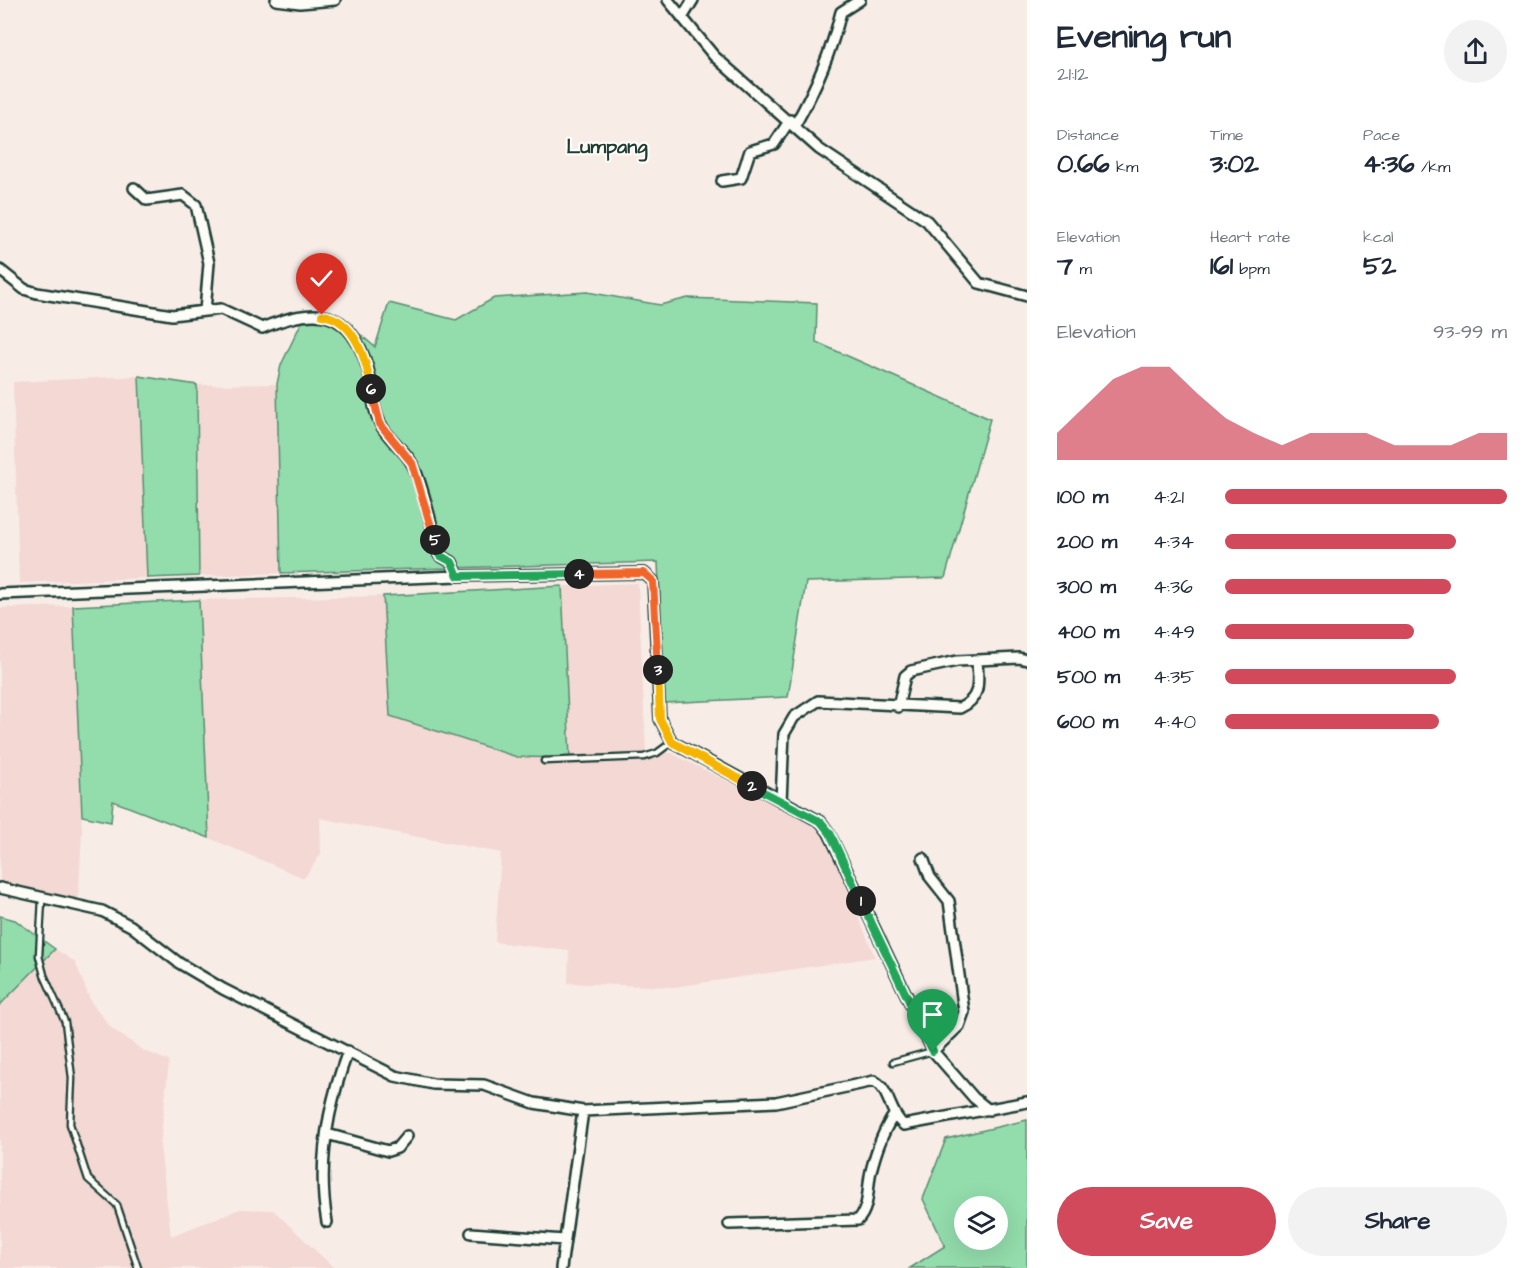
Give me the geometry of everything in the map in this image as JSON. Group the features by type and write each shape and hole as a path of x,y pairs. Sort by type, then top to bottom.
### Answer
{"street":[{"path":"276,0 300,3 335,0"},
{"path":"668,0 714,56 819,148 927,221 979,283 1027,296"},
{"path":"682,18 693,0"},
{"path":"722,181 741,178 750,151 774,144 792,123 816,89 831,52 841,12 860,0"},
{"path":"134,188 147,200 183,195 196,206 209,263 205,311"},
{"path":"0,270 24,289 38,293 172,315 221,309 262,328 285,319 322,315 339,320 355,338 368,369 380,424 412,463 439,555 452,562 458,576"},
{"path":"0,594 458,576 644,573 650,576 653,581 660,719 672,742 821,822 830,833 933,1051 974,1098 989,1110"},
{"path":"898,707 905,676 911,671 957,661 1019,658 1027,660"},
{"path":"781,801 784,734 795,717 818,701 898,707 960,708 971,703 978,693 977,660"},
{"path":"923,858 930,876 949,901 964,1012 959,1026 933,1051"},
{"path":"0,888 102,911 117,918 179,963 223,989 395,1076 417,1082 484,1085 534,1103 584,1111 776,1102 874,1081 880,1084 894,1115 904,1125 1027,1102"},
{"path":"327,1222 322,1172 336,1082 348,1051"},
{"path":"561,1268 584,1111"},
{"path":"729,1224 858,1220 866,1206 874,1159 885,1128 894,1115"},
{"path":"327,1134 388,1150 397,1148 407,1136"},
{"path":"471,1233 564,1240"}],"lane":[{"path":"544,761 644,757 657,753 672,742"},
{"path":"42,897 39,956 44,975 65,1022 72,1078 70,1124 88,1179 117,1205 138,1268"},
{"path":"893,1062 933,1051"}],"shaded area":[{"path":"139,376 147,578 19,583 13,382"},
{"path":"277,384 281,573 199,576 197,385"},
{"path":"638,583 646,753 671,753 822,829 875,957 674,987 568,983 569,951 495,942 501,853 320,818 321,854 304,878 209,838 199,600 383,596 390,716 570,758 562,586"},
{"path":"73,606 82,832 78,906 0,884 0,608"},
{"path":"55,949 75,962 91,1002 112,1029 144,1051 169,1061 160,1146 171,1236 240,1209 273,1210 334,1268 0,1268 0,1005"}],"green space":[{"path":"587,292 660,305 688,298 817,303 816,342 990,419 945,578 806,582 788,697 664,703 658,562 281,573 277,384 281,365 305,315 349,325 375,347 389,303 456,320 494,298"},
{"path":"139,376 197,385 199,576 147,578"},
{"path":"562,586 570,758 517,757 390,716 383,596"},
{"path":"199,600 209,838 113,801 111,822 82,816 73,606"},
{"path":"0,916 15,920 55,949 0,1005"},
{"path":"1027,1120 1027,1268 910,1268 945,1246 923,1199 946,1139"}],"district":[{"name":"Lumpang","path":"607,147"}],"route":[{"path":"322,315 339,320 355,338 368,369 374,406 380,424 412,463 439,555 452,562 458,576 644,573 650,576 653,581 660,719 672,742 821,822 830,833 933,1051"}]}
